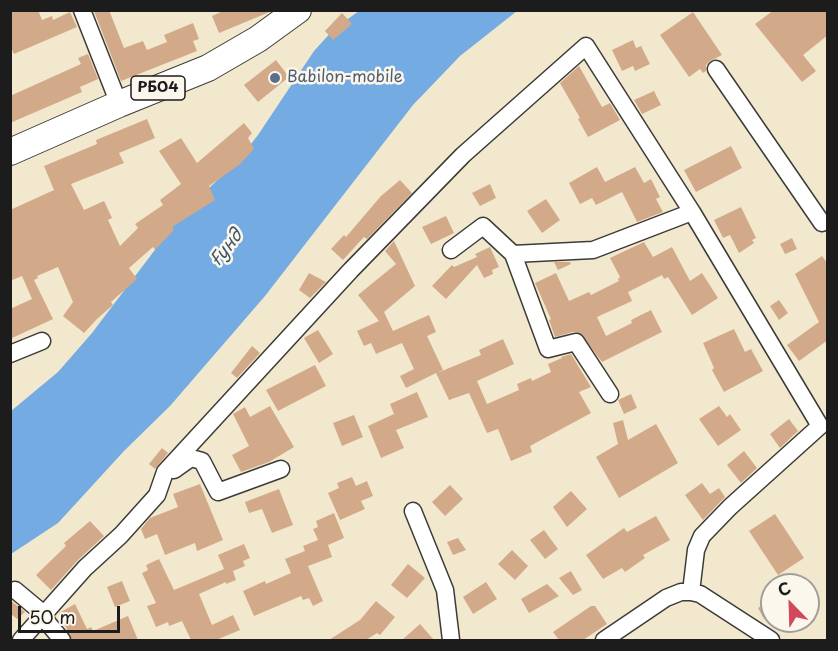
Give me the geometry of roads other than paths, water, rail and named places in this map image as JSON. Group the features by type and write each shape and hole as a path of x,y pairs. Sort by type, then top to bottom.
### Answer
{"main road":[{"name":"РБ04","path":"10,152 208,68 258,39 298,10"}],"street":[{"path":"82,10 119,104"},
{"path":"21,640 85,567 121,535 157,495 165,472 351,270 463,155 586,46 692,212 820,426 721,515 702,536 696,550 691,592"},
{"path":"716,69 822,223"},
{"path":"513,254 593,250 692,212"},
{"path":"451,250 483,226 513,254 548,349 576,342 610,394"},
{"path":"10,354 42,341"},
{"path":"165,472 172,472 191,458 202,461 218,492 281,469"},
{"path":"413,511 445,590 451,640"},
{"path":"15,590 45,615 47,622 62,640"},
{"path":"604,640 666,598 681,592 700,594 771,640"}],"water":[{"name":"Ғунд","path":"359,11 517,11 460,56 413,105 265,296 170,406 124,451 58,523 11,554 11,411 58,372 92,333 173,226 196,200 237,162 258,135 314,51 334,29"}],"place":[{"name":"Babilon-mobile","path":"275,78"}]}
